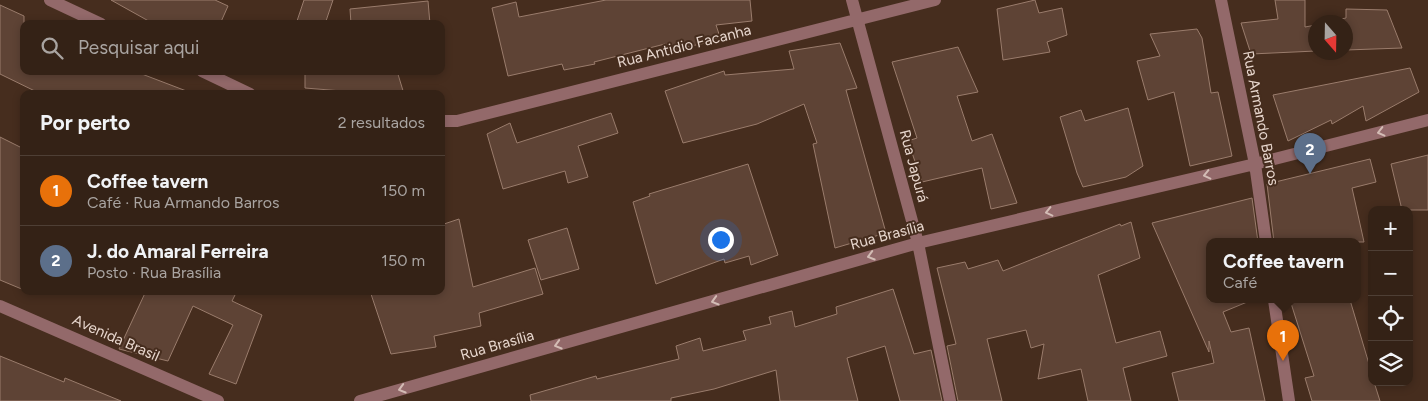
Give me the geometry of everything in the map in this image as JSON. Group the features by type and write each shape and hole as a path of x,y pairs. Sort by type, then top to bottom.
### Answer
{"street":[{"path":"50,0 92,20"},
{"name":"Rua Japurá","path":"852,0 918,243 950,401"},
{"name":"Rua Antidio Facanha","path":"445,121 457,121 935,0"},
{"name":"Rua Armando Barros","path":"1221,0 1255,164 1265,238"},
{"path":"210,75 242,90"},
{"name":"Rua Brasília","path":"360,401 918,243 1255,164 1428,120"},
{"path":"1274,303 1289,401"},
{"name":"Avenida Brasil","path":"0,306 218,401"}],"building":[{"path":"111,0 215,0 228,6 222,20 147,20"},
{"path":"304,0 333,0 326,20 297,20"},
{"path":"606,0 750,0 752,21 716,25 720,37 714,39 715,41 667,51 665,44 594,62 595,64 564,70 562,64 508,76 492,8 516,2 519,17"},
{"path":"1035,0 1039,13 1062,8 1067,35 1047,42 1050,52 1003,60 997,9"},
{"path":"1275,0 1305,0 1305,27 1308,26 1308,51 1251,54 1241,23 1278,19"},
{"path":"428,1 430,20 351,20 350,9"},
{"path":"0,5 24,16 24,20 20,20 20,75 144,75 184,90 33,90 0,74"},
{"path":"1346,9 1387,10 1402,48 1353,50 1353,15 1346,15"},
{"path":"1197,29 1202,38 1211,93 1218,92 1232,156 1190,166 1174,92 1148,100 1137,61 1160,56 1150,34"},
{"path":"840,43 857,88 846,90 886,233 835,248 813,144 817,143 804,104 757,124 683,143 665,91 724,71 725,75 794,69 789,51"},
{"path":"958,47 978,92 957,96 972,141 992,134 1017,203 991,209 982,168 922,182 908,141 917,138 892,62"},
{"path":"1410,68 1419,92 1366,121 1363,106 1332,124 1331,120 1288,141 1273,95"},
{"path":"305,75 398,75 403,90 330,90 305,88"},
{"path":"1128,108 1143,166 1126,177 1083,187 1060,117 1081,110 1085,121"},
{"path":"611,113 618,133 578,146 588,177 568,183 565,171 503,189 487,134 510,123 517,143"},
{"path":"0,137 20,147 20,288 0,280"},
{"path":"1428,155 1428,210 1413,210 1413,206 1401,206 1391,164"},
{"path":"1370,159 1376,182 1352,188 1364,242 1361,242 1361,238 1274,238 1267,184"},
{"path":"748,164 778,255 751,265 749,256 725,263 724,259 656,284 633,202 650,196 649,194"},
{"path":"1252,198 1257,238 1206,238 1206,303 1245,303 1223,312 1231,332 1249,328 1265,401 1179,401 1172,373 1214,363 1209,341 1209,352 1152,223"},
{"path":"459,219 473,287 535,268 543,294 479,313 481,326 434,336 436,347 391,354 371,295 445,295 445,224"},
{"path":"1131,222 1140,258 1098,275 1116,343 1160,331 1167,356 1123,368 1131,401 1088,401 1081,369 1038,379 1044,344 1031,348 1026,330 987,339 1002,401 958,401 947,346 956,344 937,268 965,262 968,269 998,260 1003,271 1120,224 1121,226"},
{"path":"567,228 579,269 541,280 528,240"},
{"path":"893,289 914,354 931,350 942,401 900,401 885,346 847,358 858,401 780,401 776,370 714,389 671,398 671,401 531,401 530,395 596,376 597,379 679,359 676,346 700,338 703,351 746,340 743,331 771,324 769,317 792,311 795,327 837,314 836,307"},
{"path":"144,295 235,295 232,301 262,315 236,384 209,374 233,325 193,306 168,361 119,349"},
{"path":"1291,303 1351,303 1368,361 1368,386 1375,386 1380,401 1312,401 1305,378 1314,376"},
{"path":"0,356 64,382 65,378 121,401 0,401"}],"place":[{"name":"J. do Amaral Ferreira","path":"1310,174"},
{"name":"Coffee tavern","path":"1283,361"}]}
